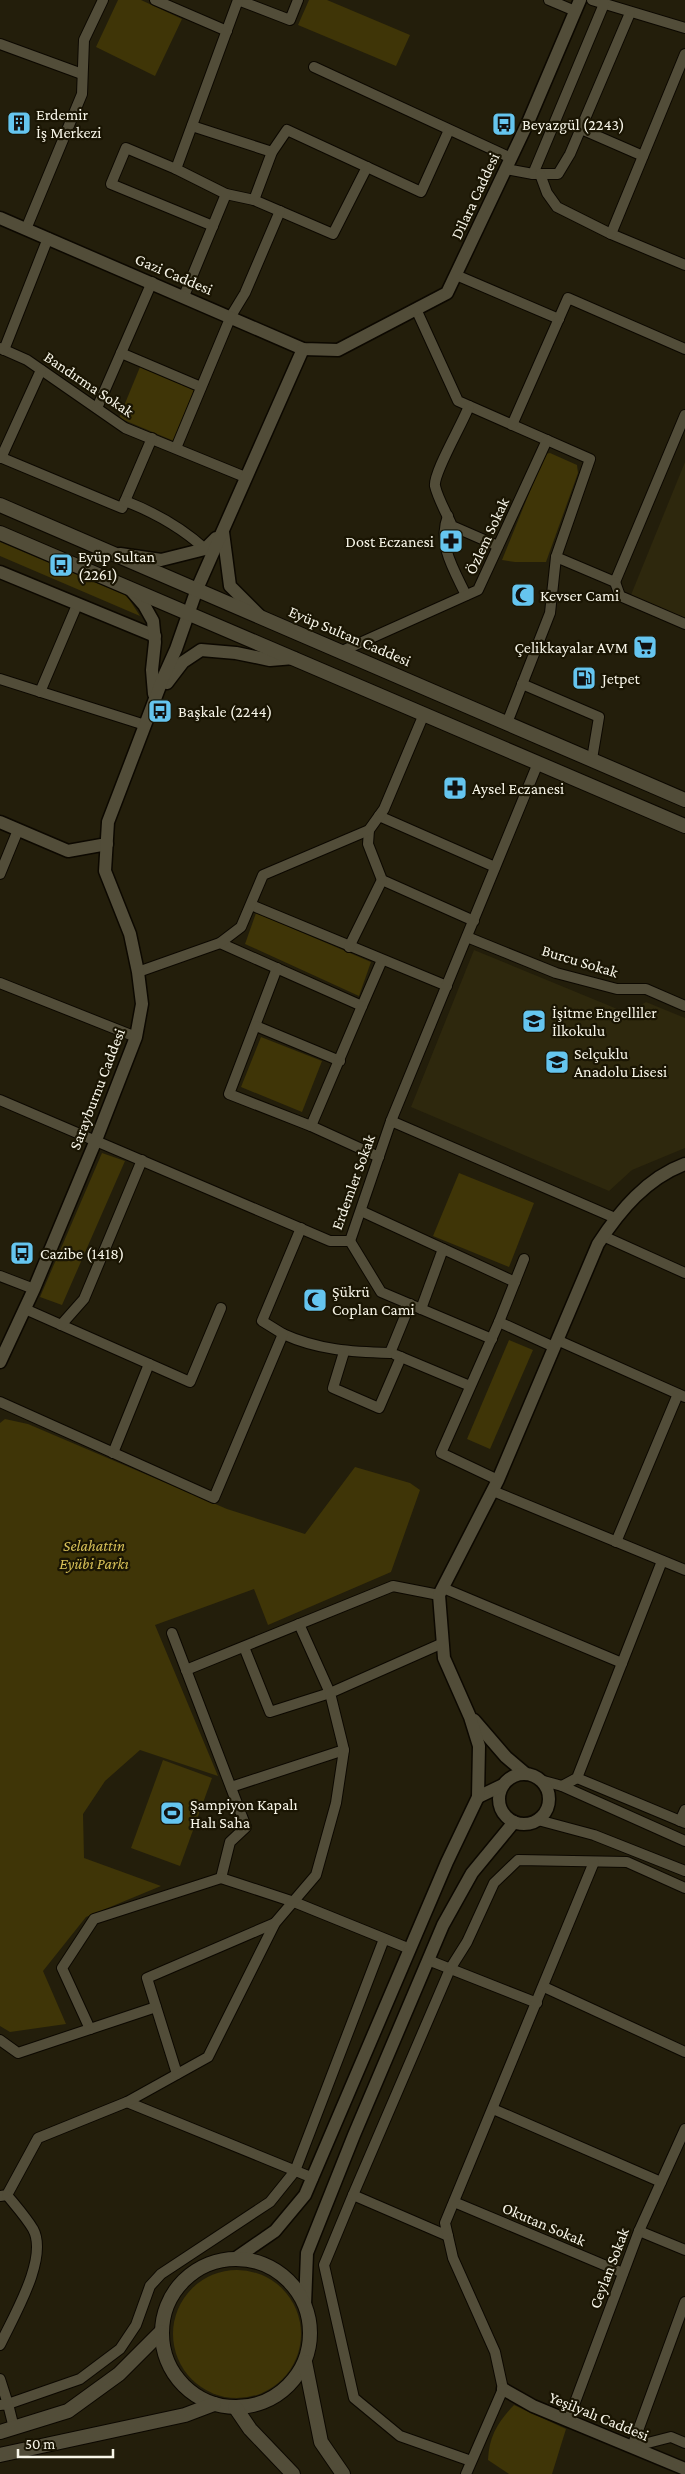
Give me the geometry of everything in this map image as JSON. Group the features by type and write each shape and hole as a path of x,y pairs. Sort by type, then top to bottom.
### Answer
{"main road":[{"name":"Eyüp Sultan Caddesi","path":"0,505 685,800"},
{"path":"0,533 685,826"},
{"path":"236,2258 258,2261 278,2271 294,2286 305,2305 310,2334 305,2362 294,2381 277,2395 257,2405 235,2408 214,2404 197,2396 182,2384 170,2369 163,2351 161,2332 165,2309 176,2288 192,2272 213,2261 236,2258"},
{"path":"0,2432 68,2411 119,2374 161,2332"},
{"path":"305,2362 321,2442 340,2471"},
{"path":"0,2455 185,2415 214,2404"},
{"path":"235,2408 250,2429 293,2474"}],"street":[{"path":"26,229 82,94 84,40 103,0"},
{"path":"155,0 227,31"},
{"path":"176,169 238,0 290,20 298,0"},
{"path":"549,0 577,6"},
{"path":"592,0 630,13 658,18 685,28"},
{"path":"604,4 537,174 557,207 611,234 685,265"},
{"name":"Dilara Caddesi","path":"338,350 447,293 509,164 577,6"},
{"path":"314,67 450,130 509,164 537,174 558,174 570,154 630,13"},
{"path":"0,44 82,74"},
{"path":"611,234 685,54"},
{"path":"192,126 272,152"},
{"path":"581,129 643,156"},
{"path":"254,200 272,152 287,130 421,192 450,130"},
{"path":"213,226 111,184 126,148 176,169 226,194 254,200 333,234 367,167"},
{"path":"184,296 226,194"},
{"path":"176,448 231,316 245,293 280,211"},
{"name":"Gazi Caddesi","path":"0,218 231,316 303,349 338,350"},
{"path":"2,349 48,238"},
{"path":"456,274 559,320"},
{"path":"97,408 152,282"},
{"path":"512,425 568,298 685,349"},
{"path":"416,309 458,401 590,459 556,557 550,613 507,723"},
{"name":"Bandırma Sokak","path":"2,349 27,360 125,428 245,477"},
{"name":"Sarayburnu Caddesi","path":"0,1362 34,1289 96,1140 136,1037 142,1004 138,972 130,934 106,871 108,822 176,649 197,589 303,349"},
{"path":"121,353 201,387"},
{"path":"41,370 1,458 122,508 152,438"},
{"path":"469,406 462,425 440,465 435,486 452,526 498,546"},
{"path":"685,414 615,582 620,596 685,624"},
{"name":"Özlem Sokak","path":"342,651 478,590 547,440"},
{"path":"125,501 157,514 186,532 205,549"},
{"path":"448,516 443,535 449,559 466,595"},
{"path":"113,553 162,560 205,549 223,531"},
{"path":"223,531 230,586 260,616"},
{"path":"556,557 615,582"},
{"path":"0,572 155,636"},
{"path":"129,588 144,605 153,620 155,636 152,670 155,699"},
{"path":"40,692 77,605"},
{"path":"155,699 183,662 201,650 236,653 270,660 294,658"},
{"path":"0,679 145,725"},
{"path":"522,684 599,717 592,759"},
{"path":"424,714 384,809 369,830 368,844 382,880 474,921"},
{"path":"392,1121 538,763"},
{"path":"379,816 495,867"},
{"path":"0,822 68,851 107,844"},
{"path":"0,874 18,830"},
{"path":"138,972 220,942 241,927 263,875 369,830"},
{"path":"349,946 382,880"},
{"path":"251,905 447,986"},
{"name":"Burcu Sokak","path":"467,936 556,973 617,990 646,989 685,1006"},
{"path":"220,942 362,1006"},
{"path":"311,1126 382,960"},
{"path":"277,968 229,1094 311,1126 379,1157"},
{"path":"0,983 136,1037"},
{"path":"256,1026 340,1062"},
{"name":"Erdemler Sokak","path":"0,1100 330,1241 350,1241 392,1121 615,1218"},
{"path":"61,1325 84,1299 142,1160"},
{"path":"236,2258 275,2231 306,2195 410,1949 478,1797 479,1746 470,1716 444,1658 441,1592 496,1485 603,1236 615,1218 660,1176 685,1164"},
{"path":"361,1212 515,1282"},
{"path":"301,1228 262,1321 305,1345 344,1352 390,1352 470,1386"},
{"path":"603,1236 685,1273"},
{"path":"350,1241 381,1292 492,1339"},
{"path":"421,1309 443,1249"},
{"path":"524,1259 492,1339 441,1453 496,1485 616,1542 685,1570"},
{"path":"0,1276 34,1289"},
{"path":"390,1352 410,1304"},
{"path":"25,1309 190,1382 221,1308"},
{"path":"499,1322 682,1395 616,1542"},
{"path":"0,1402 214,1498 283,1334"},
{"path":"344,1352 333,1388 379,1408 401,1357"},
{"path":"113,1453 149,1364"},
{"path":"562,1786 577,1778 662,1560"},
{"path":"186,1670 393,1586 441,1592 622,1663"},
{"path":"0,2345 36,2262 38,2245 33,2229 3,2195 38,2138 127,2102 208,2057 275,1924 316,1876 336,1804 344,1750 330,1693 299,1624"},
{"path":"172,1633 246,1827 230,1842 220,1878"},
{"path":"244,1646 270,1712 330,1693 443,1643"},
{"path":"470,1716 506,1757 526,1774 562,1786 685,1841"},
{"path":"231,1787 344,1750"},
{"path":"478,1797 503,1786 509,1779 526,1774"},
{"path":"577,1778 683,1822 685,1810"},
{"path":"503,1786 499,1802 502,1810 514,1822 531,1824 538,1820 548,1808 550,1801 545,1786 540,1780"},
{"path":"538,1820 594,1835 685,1871"},
{"path":"305,2305 308,2253 354,2135 443,1925 472,1873 514,1822"},
{"path":"472,2461 400,2436 354,2398 324,2265 450,1968 467,1942 494,1883 518,1860 627,1862 685,1888"},
{"path":"466,2474 503,2389 495,2352 453,2258 445,2223 594,1862"},
{"path":"90,2029 62,1968 94,1919 220,1878 294,1902 410,1949"},
{"path":"177,2074 147,1978 275,1924"},
{"path":"4,2404 80,2379 120,2349 136,2326 150,2286 161,2274 270,2202 295,2171 384,1938"},
{"path":"428,1960 537,2003"},
{"path":"544,1987 685,2052"},
{"path":"0,2040 18,2053 156,2007"},
{"path":"127,2102 313,2178"},
{"path":"493,2109 661,2182"},
{"name":"Ceylan Sokak","path":"568,2421 639,2231 685,2129"},
{"path":"353,2195 448,2236"},
{"name":"Okutan Sokak","path":"454,2202 623,2273"},
{"path":"639,2231 685,2250"},
{"path":"632,2447 685,2302"},
{"path":"0,2379 4,2404 14,2428"},
{"name":"Yeşilyalı Caddesi","path":"503,2389 533,2406 632,2447 679,2470"},
{"path":"632,2447 671,2437 685,2443"}],"shaded area":[{"path":"685,462 685,618 631,595"},
{"name":"Selçuklu Anadolu Lisesi","path":"474,950 627,1013 646,1002 685,1018 685,1148 632,1170 609,1191 411,1107"}],"green space":[{"path":"118,0 141,0 182,19 155,76 96,47"},
{"path":"309,0 327,0 410,35 396,66 298,25"},
{"path":"140,367 194,390 174,441 119,418"},
{"path":"550,453 577,465 578,473 546,562 502,560 545,454"},
{"path":"0,542 127,596 140,616 0,556"},
{"path":"256,913 371,962 359,996 245,944"},
{"path":"261,1037 322,1061 302,1112 241,1087"},
{"path":"102,1153 125,1161 62,1305 40,1297"},
{"path":"459,1173 534,1203 509,1267 433,1236"},
{"path":"509,1340 533,1350 490,1449 467,1439"},
{"name":"Selahattin Eyübi Parkı","path":"5,1419 28,1424 227,1509 305,1534 355,1467 410,1483 420,1490 391,1572 268,1625 254,1589 155,1625 218,1776 140,1750 105,1781 83,1814 84,1858 161,1886 86,1917 43,1971 66,2024 10,2032 0,2026 0,1423"},
{"name":"Şampiyon Kapalı Halı Saha","path":"163,1760 212,1778 180,1866 131,1848"},
{"path":"237,2270 261,2275 282,2289 296,2310 301,2334 296,2358 282,2379 261,2393 237,2398 213,2393 192,2379 178,2358 173,2334 178,2310 192,2289 213,2275"},
{"path":"514,2405 566,2429 552,2474 509,2474 488,2460 490,2444 495,2430"}],"place":[{"name":"Erdemir İş Merkezi","path":"19,123"},
{"name":"Beyazgül (2243)","path":"504,124"},
{"name":"Dost Eczanesi","path":"451,541"},
{"name":"Eyüp Sultan (2261)","path":"61,565"},
{"name":"Kevser Cami","path":"523,595"},
{"name":"Çelikkayalar AVM","path":"645,647"},
{"name":"Jetpet","path":"584,678"},
{"name":"Başkale (2244)","path":"160,711"},
{"name":"Aysel Eczanesi","path":"455,788"},
{"name":"İşitme Engelliler İlkokulu","path":"534,1021"},
{"name":"Selçuklu Anadolu Lisesi","path":"557,1062"},
{"name":"Cazibe (1418)","path":"22,1253"},
{"name":"Şükrü Coplan Cami","path":"315,1300"},
{"name":"Şampiyon Kapalı Halı Saha","path":"172,1813"}]}
